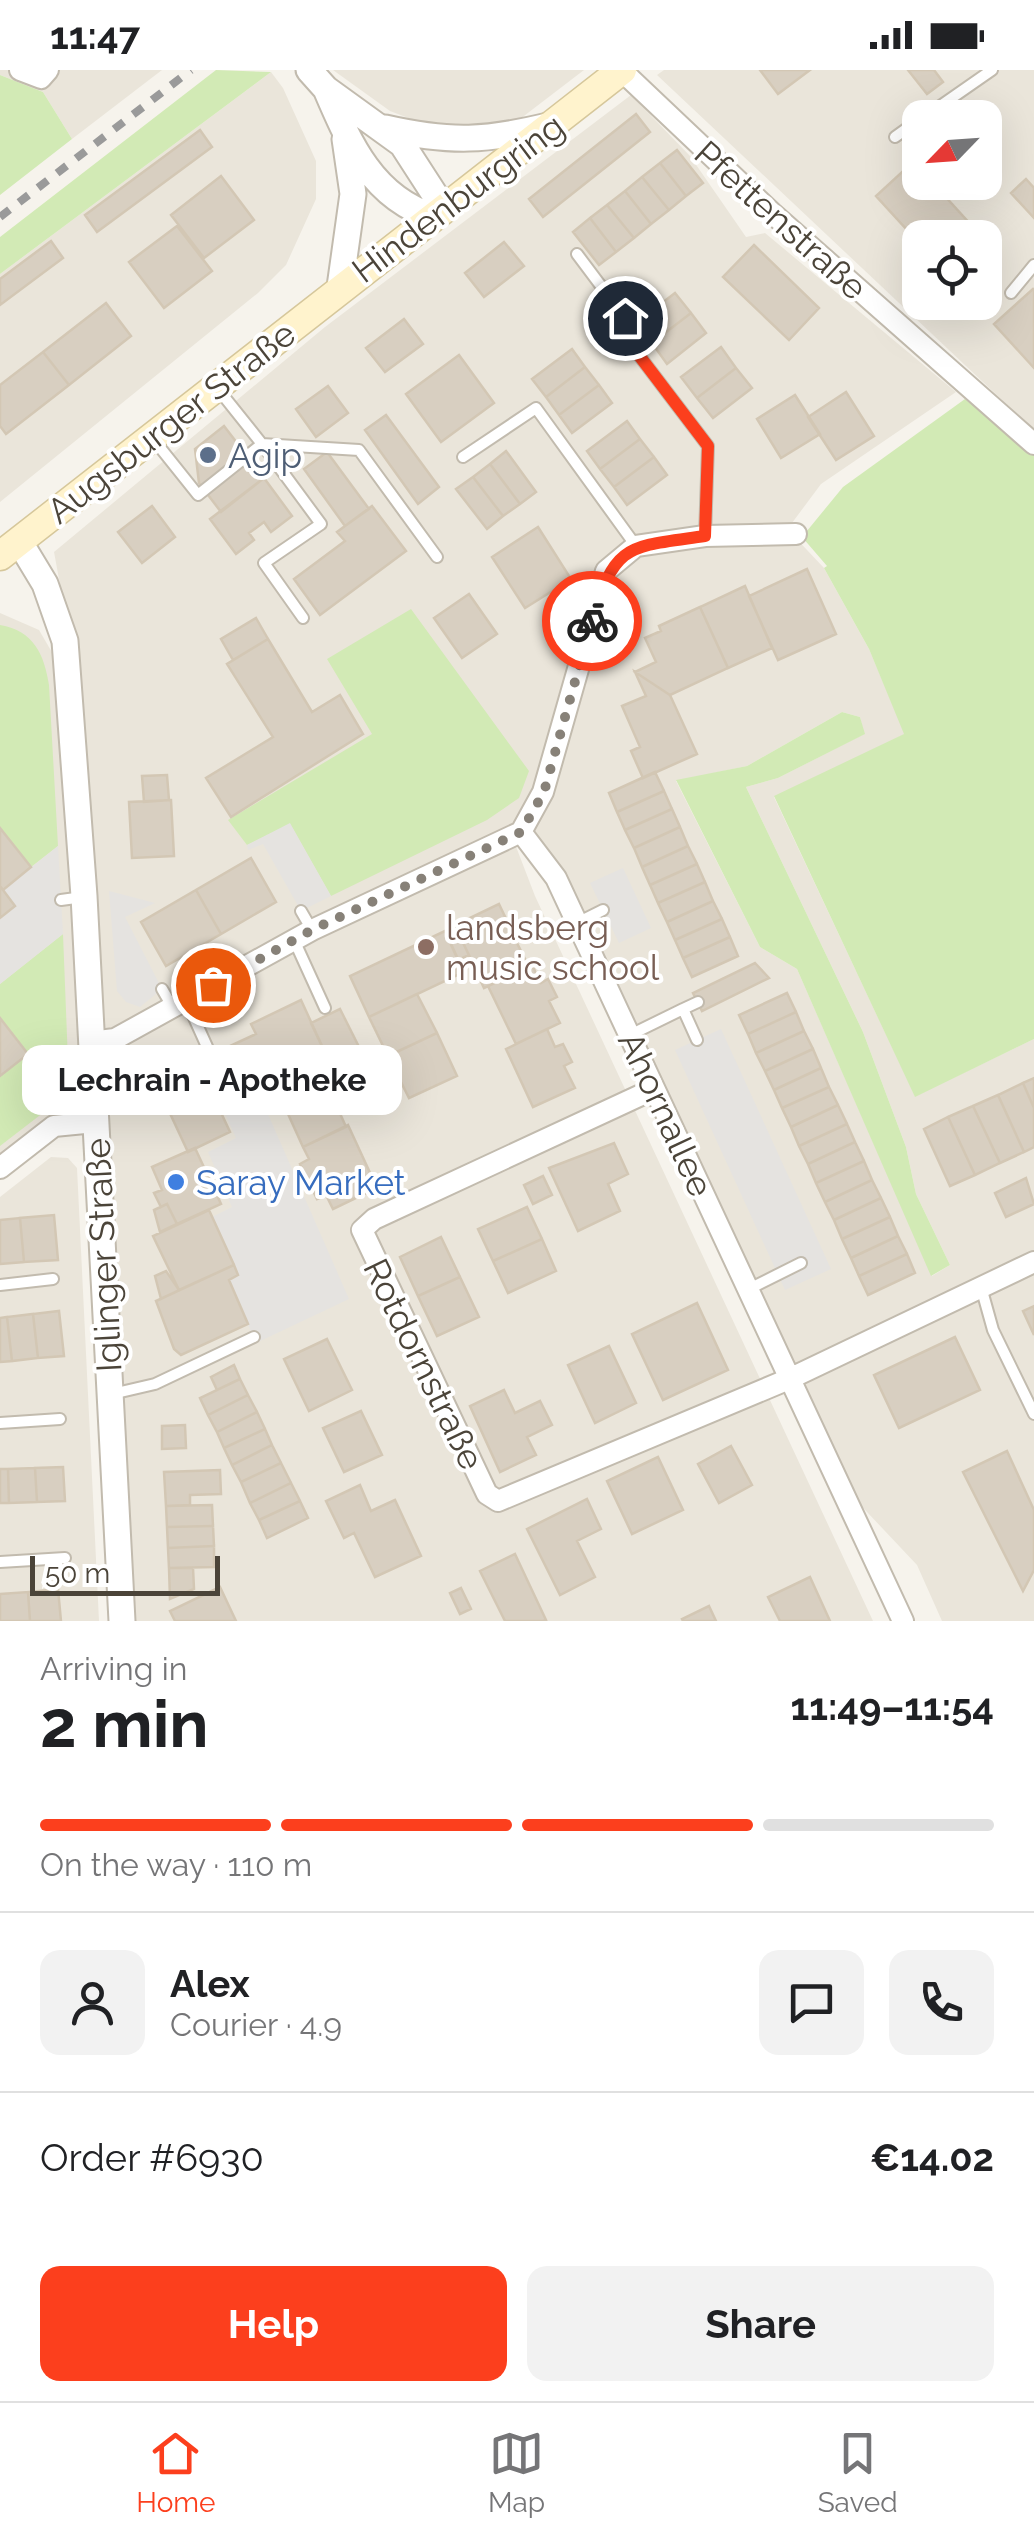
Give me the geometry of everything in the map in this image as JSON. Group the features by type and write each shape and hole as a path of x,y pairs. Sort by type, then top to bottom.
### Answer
{"main road":[{"name":"Hindenburgring","path":"340,287 622,70"},
{"name":"Augsburger Straße","path":"10,548 153,439 340,287"}],"street":[{"path":"20,70 41,78 48,70"},
{"name":"Pfettenstraße","path":"622,70 772,213 1034,444"},
{"path":"318,80 402,144 439,213"},
{"path":"318,80 343,129 387,195 439,213"},
{"path":"385,128 466,141 556,124"},
{"path":"340,287 353,194 343,129"},
{"path":"90,1042 115,1038 174,999 521,832 544,792 606,571 636,546 705,536 796,534"},
{"name":"Iglinger Straße","path":"10,548 45,584 65,642 73,898 90,1042 122,1621"},
{"name":"Ahornallee","path":"521,832 556,878 903,1621"},
{"name":"Rotdornstraße","path":"654,1089 374,1219 362,1230 364,1241 487,1494 498,1501 789,1379"},
{"path":"0,1168 54,1126 95,1122"},
{"path":"789,1379 1034,1262"}],"lane":[{"path":"948,100 992,70"},
{"path":"895,137 902,132"},
{"path":"577,254 625,318 622,333 708,446 705,536"},
{"path":"1011,293 1034,266"},
{"path":"217,387 321,524 264,563 303,618"},
{"path":"463,457 536,408 636,546"},
{"path":"153,439 198,495 262,444 359,450 437,557"},
{"path":"577,922 603,910"},
{"path":"301,911 303,935 326,1008"},
{"path":"174,999 227,1091"},
{"path":"630,1035 698,1002"},
{"path":"683,1009 697,1040"},
{"path":"748,1289 801,1263"},
{"path":"0,1285 52,1279"},
{"path":"980,1286 993,1330 1034,1414"},
{"path":"110,1394 155,1384 254,1338"},
{"path":"0,1422 60,1418"},
{"path":"0,1562 65,1558"}],"shaded area":[{"path":"0,70 162,70 72,139 43,92 0,75"},
{"path":"333,70 584,70 520,119 482,130 424,124 390,111"},
{"path":"664,70 1034,70 1034,430 917,320 1002,320 1002,220 902,220 902,306 657,75"},
{"path":"271,72 283,88 316,161 316,199 286,265 258,293 0,502 0,274"},
{"path":"631,95 690,156 746,237 765,233 956,392 821,484 789,527 634,542 602,570 529,805 510,831 535,896 873,1621 129,1621 68,628 54,552 325,327"},
{"path":"790,532 824,568 869,649 905,734 774,797 915,1096 1034,1039 1034,1621 942,1621 917,1565 851,1495 529,833 610,574 637,551","holes":["842,712 860,717 864,734 778,778 746,787 863,1032 906,1147 916,1194 950,1265 932,1276 797,969 760,947 676,781 747,766"]},
{"path":"0,613 39,630 53,654 60,682 86,1112 59,1113 0,1159"},
{"path":"290,823 331,896 301,911 263,844 248,850 247,845"},
{"path":"58,846 63,934 0,984 0,918 15,906 3,890"},
{"path":"623,868 651,928 619,943 590,883"},
{"path":"109,891 155,903 125,917 162,989 140,1007 126,1002 117,991"},
{"path":"721,1029 831,1269 785,1290 675,1050"},
{"path":"253,1080 349,1299 256,1343 229,1280 238,1274 212,1217 232,1207 208,1152 236,1138 217,1096"},
{"path":"51,1157 68,1158 77,1168 99,1621 0,1621 0,1197"}],"green space":[{"path":"216,70 271,72 0,274 0,237"},
{"path":"0,75 43,92 72,139 0,195"},
{"path":"965,399 1034,455 1034,1039 915,1097 774,796 904,734 869,649 824,568 827,566 802,537 843,487"},
{"path":"411,609 529,771 519,798 487,820 331,896 290,824 247,845 228,820 372,734 327,659"},
{"path":"0,625 29,638 44,663 49,685 58,846 31,867 0,828"},
{"path":"842,712 860,717 865,734 778,778 746,787 863,1032 906,1147 916,1194 950,1265 931,1276 797,969 760,947 676,780 747,766"},
{"path":"63,934 69,1087 61,1099 0,1146 0,1076 28,1054 0,1018 0,984"}],"building":[{"path":"760,70 810,70 778,94"},
{"path":"908,70 934,70 943,82 927,94"},
{"path":"636,114 650,132 543,217 529,199"},
{"path":"200,130 212,147 97,232 85,215"},
{"path":"677,150 703,183 686,196 660,163"},
{"path":"660,163 686,196 669,210 642,177"},
{"path":"902,172 902,200 948,200 967,220 902,220 902,224 876,196"},
{"path":"221,176 254,220 204,258 171,215"},
{"path":"642,177 669,210 651,224 625,191"},
{"path":"1026,179 1034,188 1034,218 1011,193"},
{"path":"625,191 651,224 634,238 607,205"},
{"path":"607,205 634,238 616,252 590,218"},
{"path":"590,218 616,252 599,265 573,232"},
{"path":"177,226 212,271 164,308 129,262"},
{"path":"51,241 63,258 0,305 0,279"},
{"path":"504,242 524,266 484,297 465,273"},
{"path":"754,245 819,308 789,340 723,277"},
{"path":"1034,290 1034,368 994,324"},
{"path":"675,293 691,313 652,343 636,323"},
{"path":"106,303 131,336 69,385 43,352"},
{"path":"691,313 706,333 667,364 652,343"},
{"path":"404,319 423,344 385,372 366,348"},
{"path":"721,347 736,368 697,398 681,377"},
{"path":"572,349 585,367 546,397 532,379"},
{"path":"43,352 69,385 6,434 0,426 0,385"},
{"path":"459,355 494,403 441,442 406,394"},
{"path":"585,367 599,385 559,415 546,397"},
{"path":"736,368 752,388 713,418 697,398"},
{"path":"599,385 612,403 572,433 559,415"},
{"path":"328,386 348,413 316,437 296,409"},
{"path":"846,392 874,436 836,460 808,417"},
{"path":"795,395 820,434 781,458 757,419"},
{"path":"386,415 439,487 418,504 365,430"},
{"path":"627,421 640,439 600,469 587,451"},
{"path":"224,426 264,478 221,512 199,483 195,449"},
{"path":"640,439 654,457 614,487 600,469"},
{"path":"506,451 536,492 520,504 490,464"},
{"path":"327,452 369,509 345,526 304,469"},
{"path":"654,457 667,475 627,505 614,487"},
{"path":"490,464 520,504 503,516 473,477"},
{"path":"473,477 503,516 487,529 456,489"},
{"path":"264,478 292,516 271,532 264,522 249,533 254,540 236,554 210,519"},
{"path":"152,506 175,537 142,563 118,532"},
{"path":"372,506 406,551 320,615 294,579 345,541 337,532"},
{"path":"538,527 571,579 525,608 492,557"},
{"path":"807,569 836,634 778,660 749,596"},
{"path":"745,586 772,648 728,668 700,607"},
{"path":"469,594 497,634 462,658 434,618"},
{"path":"700,607 728,668 670,695 635,672 656,662 645,638 661,631 659,626"},
{"path":"256,618 268,639 233,660 221,639"},
{"path":"268,639 312,712 340,695 363,734 231,817 206,778 273,737 227,664"},
{"path":"635,672 670,695 697,754 643,778 631,751 640,747 622,706 646,696"},
{"path":"655,772 664,791 617,812 609,793"},
{"path":"167,775 169,800 144,802 142,776"},
{"path":"664,791 672,809 625,830 617,812"},
{"path":"171,800 174,856 132,858 129,802"},
{"path":"672,809 680,827 634,848 625,830"},
{"path":"680,827 688,846 642,867 634,848"},
{"path":"0,828 31,867 3,890 0,886"},
{"path":"688,846 697,864 650,885 642,867"},
{"path":"251,858 276,902 221,934 196,890"},
{"path":"697,864 705,882 658,903 650,885"},
{"path":"705,882 713,901 667,922 658,903"},
{"path":"0,886 15,906 0,918"},
{"path":"196,890 221,934 166,966 141,922"},
{"path":"713,901 722,919 675,940 667,922"},
{"path":"499,904 509,925 516,921 525,939 517,943 529,967 484,988 455,925"},
{"path":"722,919 730,937 683,958 675,940"},
{"path":"445,931 464,972 369,1017 350,976"},
{"path":"458,933 469,955 458,960 448,938"},
{"path":"730,937 738,956 692,977 683,958"},
{"path":"755,963 769,978 702,1011 693,993"},
{"path":"532,965 541,983 548,979 557,997 549,1001 560,1023 516,1044 488,986"},
{"path":"787,993 796,1012 748,1034 739,1015"},
{"path":"417,994 437,1033 388,1056 369,1017"},
{"path":"301,1000 328,1059 279,1082 273,1069 236,1086 219,1051 256,1034 251,1024"},
{"path":"340,1009 358,1045 328,1059 311,1023"},
{"path":"796,1012 804,1031 756,1053 748,1034"},
{"path":"0,1018 28,1054 0,1076"},
{"path":"547,1029 555,1047 563,1044 572,1062 564,1066 575,1088 533,1107 506,1049"},
{"path":"804,1031 813,1049 765,1071 756,1053"},
{"path":"437,1033 457,1076 409,1098 388,1056"},
{"path":"813,1049 821,1068 774,1090 765,1071"},
{"path":"318,1064 346,1127 303,1147 275,1085"},
{"path":"821,1068 829,1087 782,1108 774,1090"},
{"path":"203,1074 230,1132 188,1152 161,1094"},
{"path":"1034,1078 1034,1108 1023,1083"},
{"path":"1023,1083 1034,1108 1034,1147 1024,1152 998,1095"},
{"path":"829,1087 838,1105 791,1127 782,1108"},
{"path":"998,1095 1024,1152 1000,1163 973,1106"},
{"path":"838,1105 847,1124 799,1146 791,1127"},
{"path":"973,1106 1000,1163 975,1175 948,1117"},
{"path":"948,1117 975,1175 950,1186 924,1129"},
{"path":"847,1124 855,1142 808,1164 799,1146"},
{"path":"348,1125 377,1188 333,1209 326,1195 317,1199 300,1164 309,1159 303,1147"},
{"path":"855,1142 864,1161 816,1183 808,1164"},
{"path":"614,1143 628,1174 608,1184 620,1211 578,1231 549,1168"},
{"path":"195,1148 221,1204 177,1224 167,1204 161,1207 154,1193 162,1190 152,1167"},
{"path":"864,1161 872,1180 825,1202 816,1183"},
{"path":"543,1176 552,1195 533,1204 524,1185"},
{"path":"1026,1178 1034,1204 1006,1217 995,1193"},
{"path":"872,1180 881,1198 834,1220 825,1202"},
{"path":"881,1198 890,1217 842,1239 834,1220"},
{"path":"167,1204 177,1224 160,1232 154,1210"},
{"path":"527,1207 542,1239 493,1261 478,1229"},
{"path":"209,1210 234,1265 179,1290 153,1236"},
{"path":"54,1215 58,1260 24,1262 20,1218"},
{"path":"890,1217 898,1236 851,1258 842,1239"},
{"path":"20,1218 24,1262 0,1264 0,1220"},
{"path":"898,1236 907,1254 859,1276 851,1258"},
{"path":"441,1237 460,1277 418,1296 400,1257"},
{"path":"542,1239 556,1271 508,1293 493,1261"},
{"path":"907,1254 915,1273 868,1295 859,1276"},
{"path":"234,1265 238,1275 229,1280 248,1324 181,1355 174,1349 156,1301"},
{"path":"166,1271 179,1290 161,1299 155,1276"},
{"path":"460,1277 479,1317 437,1336 418,1296"},
{"path":"697,1303 728,1370 663,1400 632,1334"},
{"path":"1034,1306 1034,1335 1023,1311"},
{"path":"59,1311 64,1356 38,1358 33,1314"},
{"path":"33,1314 38,1358 12,1361 7,1317"},
{"path":"7,1317 12,1361 0,1362 0,1318"},
{"path":"955,1337 980,1390 899,1428 874,1375"},
{"path":"327,1339 352,1390 309,1411 284,1359"},
{"path":"609,1346 636,1403 595,1423 568,1365"},
{"path":"234,1365 240,1379 217,1390 211,1377"},
{"path":"240,1379 248,1395 208,1415 200,1398"},
{"path":"504,1390 515,1413 540,1401 552,1425 527,1437 536,1455 500,1472 470,1406"},
{"path":"248,1395 257,1412 217,1432 208,1415"},
{"path":"361,1411 382,1455 344,1472 323,1428"},
{"path":"257,1412 265,1429 224,1448 217,1432"},
{"path":"185,1425 186,1448 162,1449 162,1426"},
{"path":"265,1429 272,1445 232,1465 224,1448"},
{"path":"272,1445 281,1463 241,1482 232,1465"},
{"path":"731,1446 752,1485 719,1503 698,1464"},
{"path":"1007,1451 1034,1510 1034,1570 1023,1591 963,1472"},
{"path":"658,1457 683,1510 632,1534 607,1481"},
{"path":"281,1463 291,1483 250,1503 241,1482"},
{"path":"63,1467 65,1501 37,1502 35,1468"},
{"path":"35,1468 37,1502 9,1503 8,1469"},
{"path":"0,1469 8,1469 9,1503 0,1503"},
{"path":"220,1470 221,1494 190,1495 190,1505 166,1506 164,1472"},
{"path":"291,1483 300,1501 259,1520 250,1503"},
{"path":"360,1485 371,1511 395,1500 421,1556 375,1577 354,1533 344,1538 326,1501"},
{"path":"587,1499 601,1529 577,1541 595,1577 560,1595 527,1529"},
{"path":"300,1501 308,1518 267,1538 259,1520"},
{"path":"212,1505 213,1526 167,1527 166,1506"},
{"path":"213,1526 214,1546 168,1548 167,1527"},
{"path":"214,1546 214,1567 169,1568 168,1548"},
{"path":"515,1554 546,1620 505,1621 480,1571"},
{"path":"169,1568 193,1568 194,1589 170,1599"},
{"path":"810,1577 830,1621 780,1621 768,1597"},
{"path":"220,1587 236,1621 175,1621 170,1611"},
{"path":"461,1588 471,1609 460,1614 450,1593"},
{"path":"58,1589 61,1621 30,1621 28,1592"},
{"path":"28,1592 30,1621 0,1621 0,1594"},
{"path":"709,1606 716,1621 683,1621 682,1619"}],"railway":[{"path":"0,217 191,70"}],"way so far":[{"path":"213,985 312,930 521,832 544,792 592,621"}],"place":[{"name":"Agip","path":"208,455"},
{"name":"landsberg music school","path":"426,947"},
{"name":"Lechrain - Apotheke","path":"213,985"},
{"name":"Saray Market","path":"176,1182"}],"route":[{"path":"592,621 606,571 636,546 705,536 708,446 622,333 625,318"}]}
